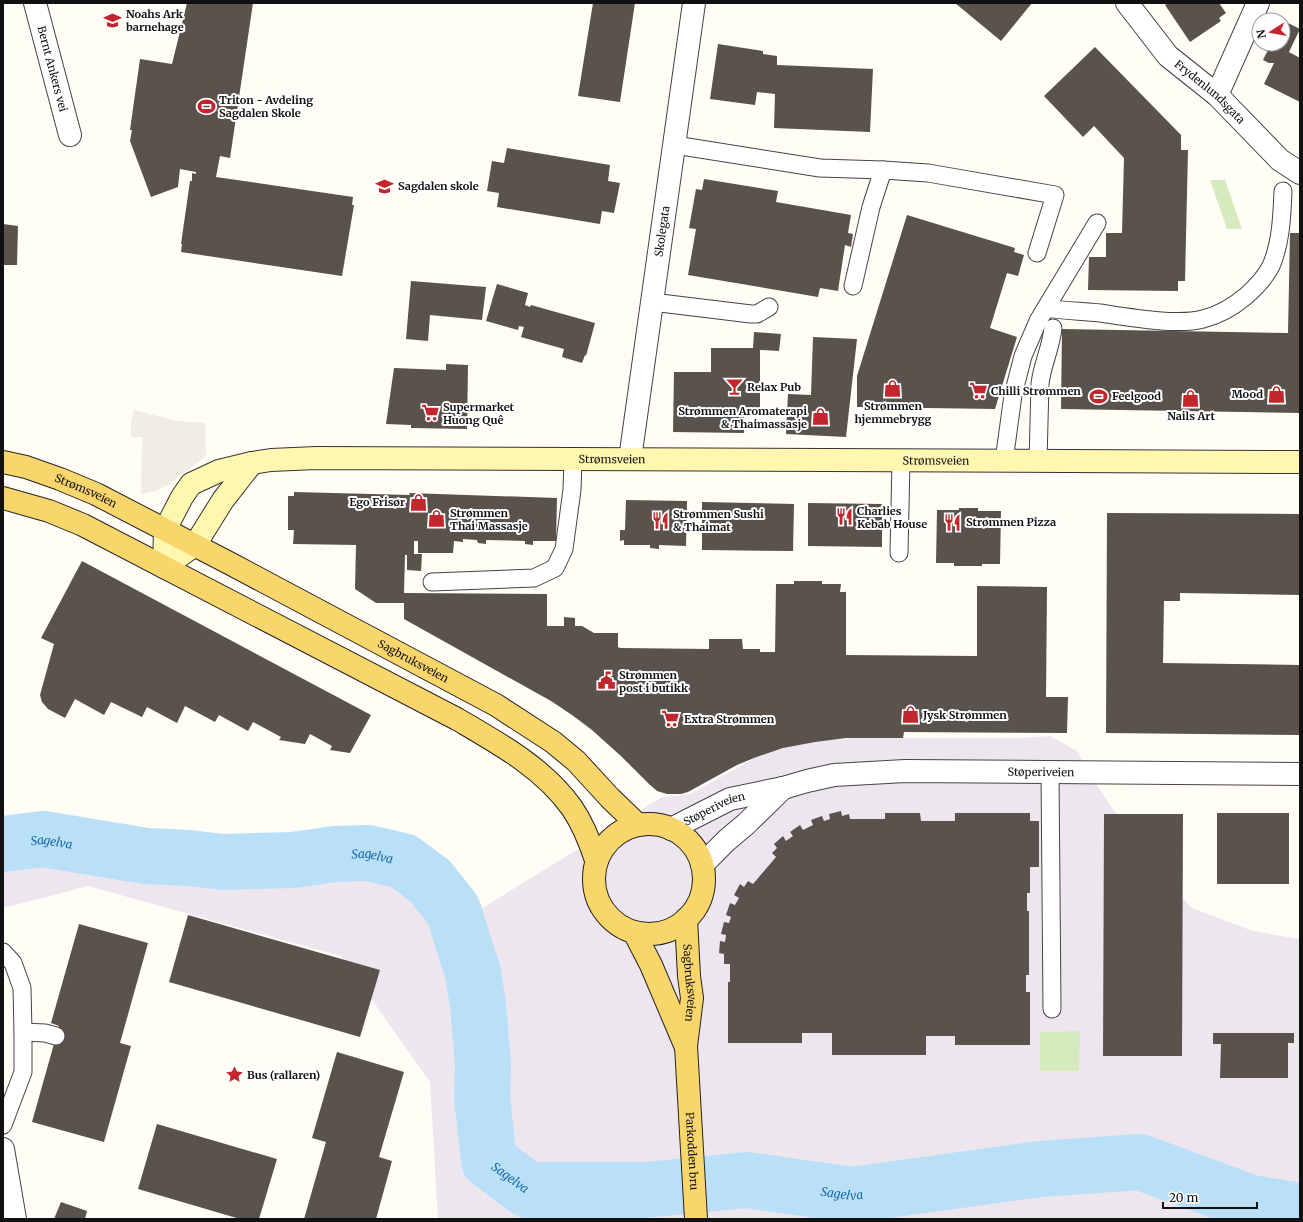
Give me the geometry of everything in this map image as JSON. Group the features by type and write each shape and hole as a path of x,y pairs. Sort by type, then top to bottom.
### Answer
{"main road":[{"name":"Strømsveien","path":"164,567 165,530 191,484 219,471 271,460 316,458 1300,462"},
{"name":"Strømsveien","path":"3,462 26,467 96,494 165,530"},
{"path":"164,567 194,545 220,505 252,463"},
{"path":"3,498 50,511 83,525 456,719 516,755 558,791 571,807 582,825 596,860"},
{"name":"Sagbruksveien","path":"165,530 502,709 553,742 576,761 610,798 638,825"},
{"path":"655,824 672,829 688,840 694,847 702,865 704,885 702,894 686,920 667,931 656,934 645,934 623,928 606,914 596,894 593,883 596,860 601,851 620,831 638,825 655,824"},
{"name":"Sagbruksveien","path":"686,920 689,976 692,998 686,1046 689,1083"},
{"name":"Sagbruksveien","path":"634,932 651,965 686,1046"},
{"name":"Parkodden bru","path":"689,1083 696,1219"}],"street":[{"name":"Bernt Ankers vei","path":"35,3 70,135"},
{"name":"Skolegata","path":"630,459 694,3"},
{"name":"Frydenlundsgata","path":"1127,3 1168,56 1217,95 1280,160 1300,173"},
{"path":"1217,95 1258,3"},
{"name":"Støperiveien","path":"672,829 730,799 834,775 905,771 1300,774"},
{"name":"Støperiveien","path":"702,865 783,788"},
{"path":"3,1154 15,1219"}],"lane":[{"path":"675,145 820,168 928,173 1055,195 1037,253"},
{"path":"853,286 871,207 883,170"},
{"path":"1046,308 1160,321 1202,320 1221,313 1253,290 1271,266 1281,229 1283,191"},
{"path":"1004,461 1013,395 1023,356 1038,321 1097,224"},
{"path":"652,302 751,314 757,314 769,307"},
{"path":"1038,461 1040,384 1041,376 1051,345 1053,328"},
{"name":"Strømsveien","path":"432,582 534,578 554,568 564,549 572,490 573,459"},
{"path":"899,553 901,460"},
{"path":"1050,772 1052,1009"},
{"path":"3,952 13,963 22,988 23,1032 23,1072 3,1125"},
{"path":"23,1032 45,1033 56,1036"}],"shaded area":[{"path":"134,410 177,421 205,423 206,456 168,485 156,491 141,494 142,437 131,437 131,421"},
{"path":"1050,736 1077,751 1090,775 1146,858 1192,908 1253,931 1300,939 1300,1219 438,1219 430,1082 341,956 88,886 3,908 3,851 261,864 402,855 460,922 662,797 690,794 755,758 805,741 856,738 1020,738"}],"green space":[{"path":"1210,180 1225,180 1242,229 1227,229"},
{"path":"1080,1031 1079,1071 1040,1071 1040,1032"}],"building":[{"path":"187,3 253,3 230,158 220,156 216,177 353,197 352,205 354,205 342,276 181,252 190,181 192,181 192,173 196,174 196,172 180,169 178,187 151,197 130,141 132,130 130,130 140,59 172,64"},
{"path":"593,3 635,3 620,102 578,96"},
{"path":"955,3 1032,3 1001,41"},
{"path":"1168,3 1219,3 1226,13 1219,18 1221,21 1190,42 1165,5"},
{"path":"1291,24 1300,29 1291,48"},
{"path":"718,44 763,51 763,54 777,56 777,65 873,69 870,132 774,128 775,94 757,92 755,105 710,99"},
{"path":"1095,47 1181,135 1181,150 1188,150 1185,281 1178,281 1178,291 1088,290 1089,257 1106,257 1106,233 1122,233 1124,158 1094,126 1083,137 1044,96"},
{"path":"1267,52 1289,52 1300,58 1300,102 1264,84 1274,63 1269,63 1263,60"},
{"path":"507,148 610,165 608,181 620,183 614,213 602,211 600,224 497,207 499,193 487,191 492,161 504,163"},
{"path":"704,179 778,191 776,202 851,215 848,233 853,234 851,247 845,245 838,291 820,288 818,297 688,275 696,229 689,228 696,189 702,190"},
{"path":"907,215 1015,248 1014,252 1024,255 1018,276 1007,273 990,328 1017,337 995,409 857,407 857,376"},
{"path":"3,224 18,226 17,265 3,265"},
{"path":"1290,233 1300,233 1300,413 1061,409 1062,329 1288,333"},
{"path":"411,281 486,287 482,320 430,315 428,341 406,339"},
{"path":"497,284 528,293 525,305 530,307 531,305 595,323 586,356 585,355 582,363 562,357 564,349 521,337 524,327 519,326 518,330 486,321"},
{"path":"754,332 781,334 779,351 760,350 760,409 744,408 744,433 673,432 674,372 711,372 711,348 753,348"},
{"path":"813,337 857,339 846,437 786,434 788,394 811,395"},
{"path":"446,364 468,365 467,429 411,428 411,425 386,424 394,368 446,370"},
{"path":"294,492 410,495 409,493 557,498 556,541 533,541 533,545 525,544 525,541 486,540 486,544 478,543 477,540 463,539 463,542 454,541 453,553 418,553 418,541 414,541 414,554 422,554 421,571 407,570 407,555 405,555 404,593 547,594 547,626 564,626 564,617 575,618 575,626 582,626 594,633 618,633 618,647 620,648 709,649 709,639 742,639 743,649 760,649 760,652 775,652 776,584 794,584 794,581 822,581 822,584 841,584 840,592 846,592 846,655 977,656 977,586 1047,587 1046,697 1068,697 1067,733 904,732 903,738 846,738 815,742 783,748 754,758 737,765 688,792 681,794 667,794 657,791 592,730 572,715 551,701 404,619 404,603 376,603 355,589 356,545 293,544 294,530 288,530 288,496 294,496"},
{"path":"626,500 687,501 686,546 659,545 659,549 650,548 650,545 624,545 624,540 620,541 620,530 625,530"},
{"path":"702,502 794,504 793,551 702,550"},
{"path":"808,503 882,504 882,547 808,546"},
{"path":"959,508 978,508 978,511 1001,511 1000,564 982,564 982,566 954,566 954,563 936,563 937,510 959,510"},
{"path":"1107,513 1300,514 1300,595 1180,593 1180,601 1164,601 1163,663 1300,665 1300,735 1106,733"},
{"path":"82,561 371,715 350,753 330,750 332,746 310,734 305,744 279,740 281,737 253,722 248,731 219,715 215,722 185,706 177,723 147,707 142,717 111,702 104,715 75,699 65,718 48,709 42,702 40,695 54,644 41,638"},
{"path":"841,811 842,816 849,814 850,819 885,819 885,813 920,813 921,821 955,821 955,813 1030,813 1030,821 1039,821 1039,867 1030,867 1030,893 1027,893 1027,911 1029,911 1029,975 1026,975 1026,992 1030,992 1030,1045 955,1045 955,1036 926,1036 926,1055 832,1055 832,1033 802,1033 802,1043 728,1043 728,982 730,982 730,964 724,964 724,954 719,953 720,941 725,942 726,935 721,934 724,922 729,923 731,917 726,915 730,903 735,905 739,898 734,895 740,884 744,887 748,881 753,884 776,857 772,853 777,848 774,844 783,836 786,841 793,836 790,832 800,825 803,830 813,825 811,820 822,816 824,821 830,819 829,814"},
{"path":"1217,813 1289,813 1289,884 1217,884"},
{"path":"1104,814 1183,814 1182,1056 1103,1056"},
{"path":"188,915 380,970 360,1037 169,982"},
{"path":"79,924 148,943 120,1043 131,1046 104,1142 32,1122 59,1026 51,1023"},
{"path":"1213,1033 1294,1033 1294,1043 1288,1043 1288,1078 1220,1078 1221,1044 1213,1044"},
{"path":"337,1052 404,1072 379,1157 392,1161 376,1219 304,1219 326,1142 312,1138"},
{"path":"157,1124 277,1159 259,1219 240,1219 138,1189"},
{"path":"61,1202 87,1211 85,1219 54,1219"}],"waterway":[{"name":"Sagelva","path":"3,844 43,839 146,856 189,858 223,862 293,860 335,854 368,853 403,861 430,881 453,910 473,973 478,1005 483,1064 482,1097 489,1161 528,1190 645,1190 747,1180 852,1195 1040,1169 1140,1162 1251,1203 1300,1211"}],"place":[{"name":"Noahs Ark barnehage","path":"113,20"},
{"name":"Triton - Avdeling Sagdalen Skole","path":"206,106"},
{"name":"Sagdalen skole","path":"385,186"},
{"name":"Relax Pub","path":"734,387"},
{"name":"Strømmen hjemmebrygg","path":"893,388"},
{"name":"Chilli Strømmen","path":"978,391"},
{"name":"Mood","path":"1276,394"},
{"name":"Feelgood","path":"1099,396"},
{"name":"Nails Art","path":"1191,398"},
{"name":"Supermarket Huong Quê","path":"430,413"},
{"name":"Strømmen Aromaterapi & Thaimassasje","path":"820,417"},
{"name":"Ego Frisør","path":"418,502"},
{"name":"Charlies Kebab House","path":"844,517"},
{"name":"Strømmen Thai Massasje","path":"437,519"},
{"name":"Strømmen Sushi & Thaimat","path":"660,520"},
{"name":"Strømmen Pizza","path":"953,522"},
{"name":"Strømmen post i butikk","path":"606,681"},
{"name":"Jysk Strømmen","path":"910,715"},
{"name":"Extra Strømmen","path":"671,719"},
{"name":"Bus (rallaren)","path":"234,1075"}]}
